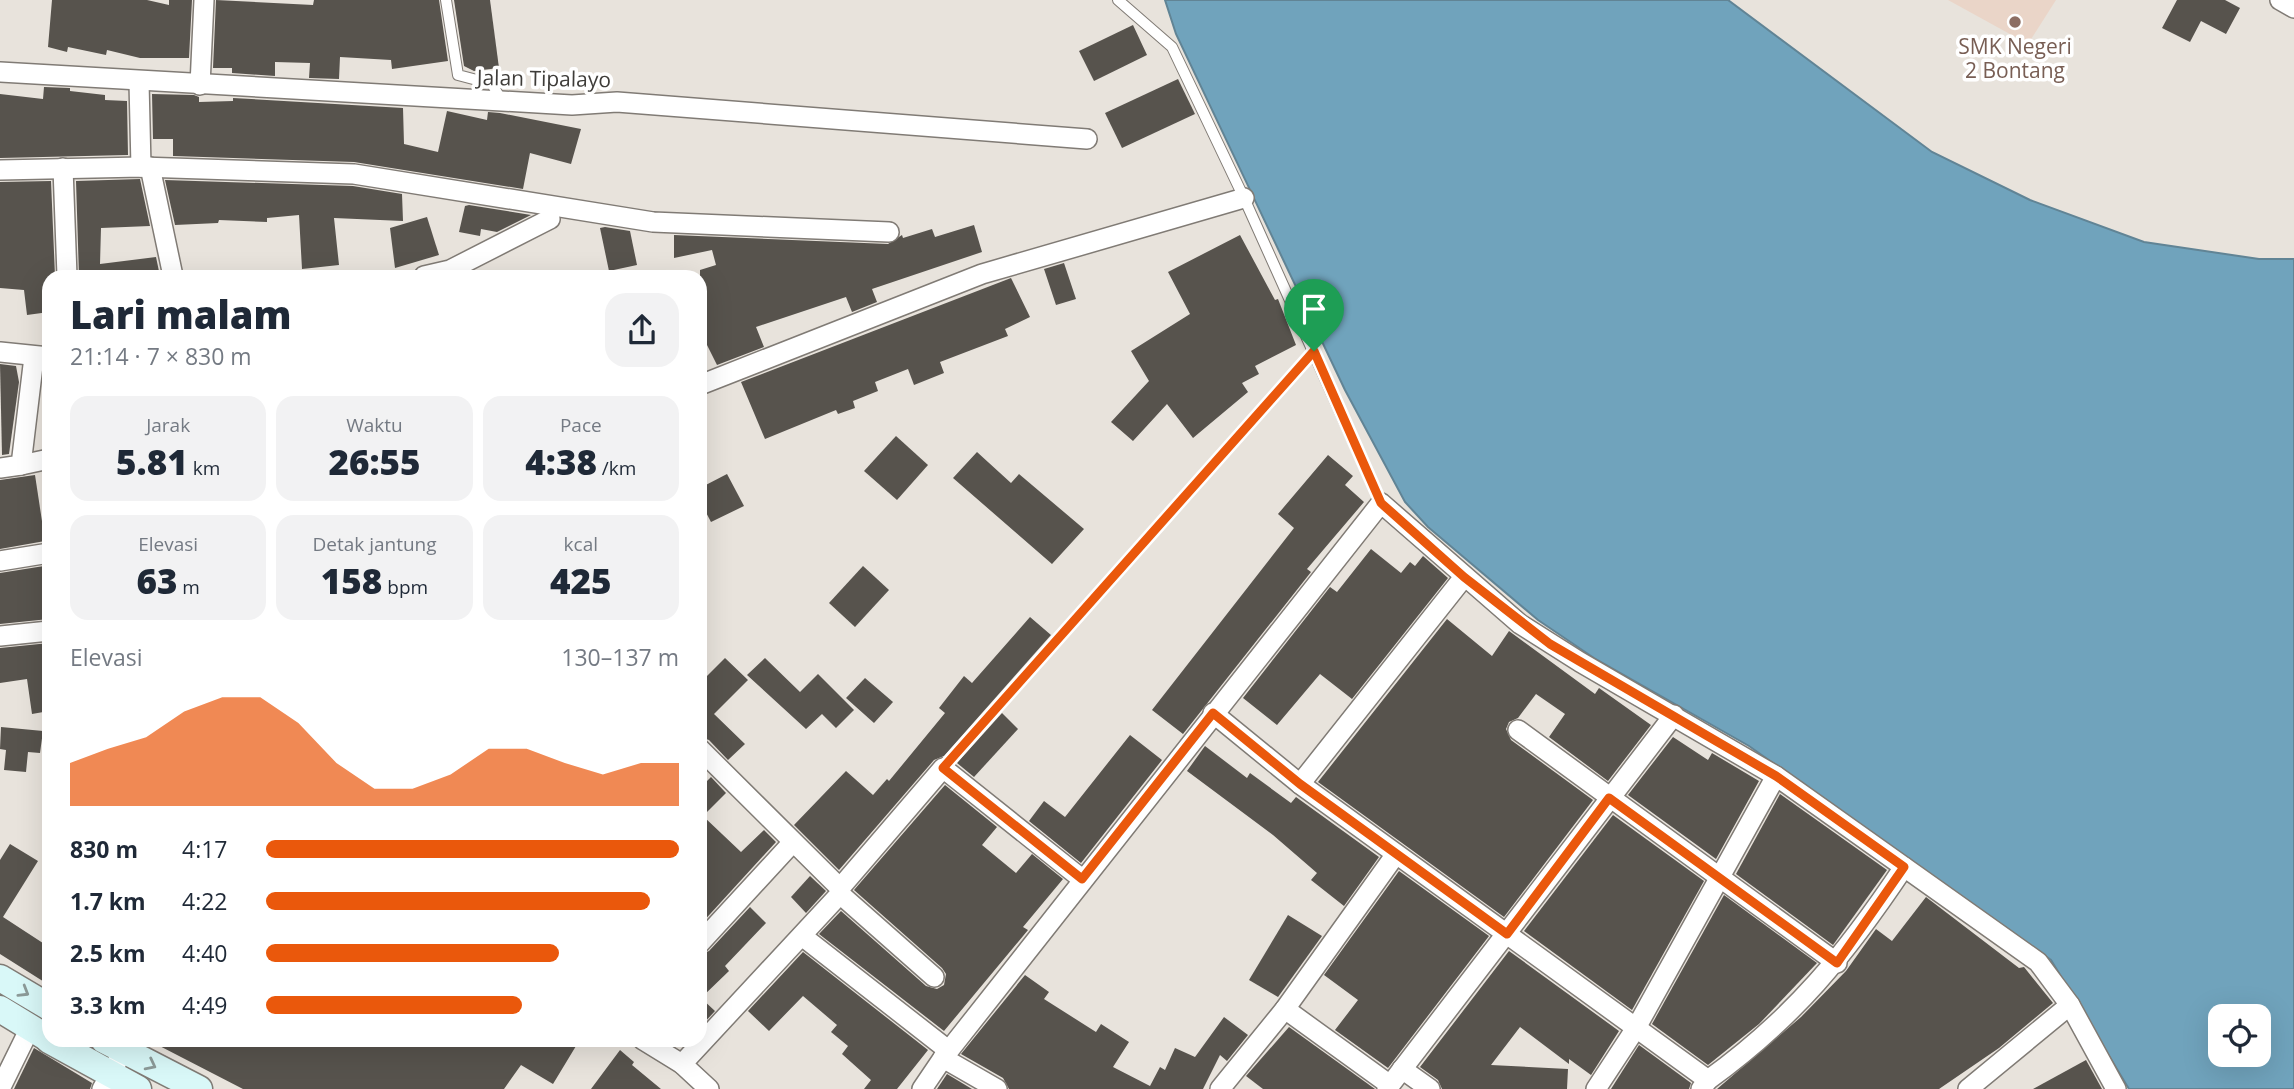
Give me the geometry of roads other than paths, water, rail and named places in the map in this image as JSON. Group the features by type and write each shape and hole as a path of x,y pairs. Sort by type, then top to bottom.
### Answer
{"street":[{"path":"200,85 204,0"},
{"path":"2280,0 2294,8"},
{"name":"Jalan Tipalayo","path":"0,72 572,105 617,102 1087,139"},
{"path":"139,82 145,167 171,270"},
{"path":"0,170 145,167 354,174 653,222 889,232"},
{"path":"63,168 67,270"},
{"path":"707,382 982,274 1244,198"},
{"path":"450,270 550,219"},
{"path":"0,352 42,357 22,465"},
{"path":"0,468 42,461"},
{"path":"922,1089 946,1054 1082,879 1381,503 1464,577 1550,644 1776,776 2038,962 2070,1005 2116,1089"},
{"path":"0,561 42,554"},
{"path":"1300,784 1464,577"},
{"path":"0,636 42,632"},
{"path":"1213,713 1300,784 1636,1027 1704,1084 1807,997 1837,963 1904,867"},
{"path":"1285,1009 1388,1087 1674,715"},
{"path":"1518,730 1837,963"},
{"path":"707,756 840,891 934,977"},
{"path":"707,1037 802,936 943,768 1082,879"},
{"path":"1596,1089 1636,1027 1776,776"},
{"path":"707,935 793,842"},
{"path":"1220,1089 1285,1009 1396,854"},
{"path":"802,936 946,1054 997,1089"},
{"path":"0,978 42,1003"},
{"path":"1968,1089 2070,1005"},
{"path":"0,1009 42,1035"},
{"path":"0,1089 42,1037"},
{"path":"58,1047 106,1082 138,1089"},
{"path":"106,1082 118,1047"},
{"path":"126,1047 199,1089"},
{"path":"654,1047 682,1064 709,1089"},
{"path":"682,1064 698,1047"},
{"path":"1402,1069 1430,1089"}],"lane":[{"path":"446,0 458,75 492,85 502,101"},
{"path":"1118,0 1172,47 1244,198 1381,503"},
{"path":"943,768 1314,351"}],"water":[{"path":"1165,0 1728,0 1932,152 2030,200 2144,242 2259,259 2294,259 2294,1089 2129,1089 2051,960 1749,746 1594,658 1538,620 1428,527 1405,502 1345,390 1176,34"}],"place":[{"name":"SMK Negeri 2 Bontang","path":"2015,22"}]}
